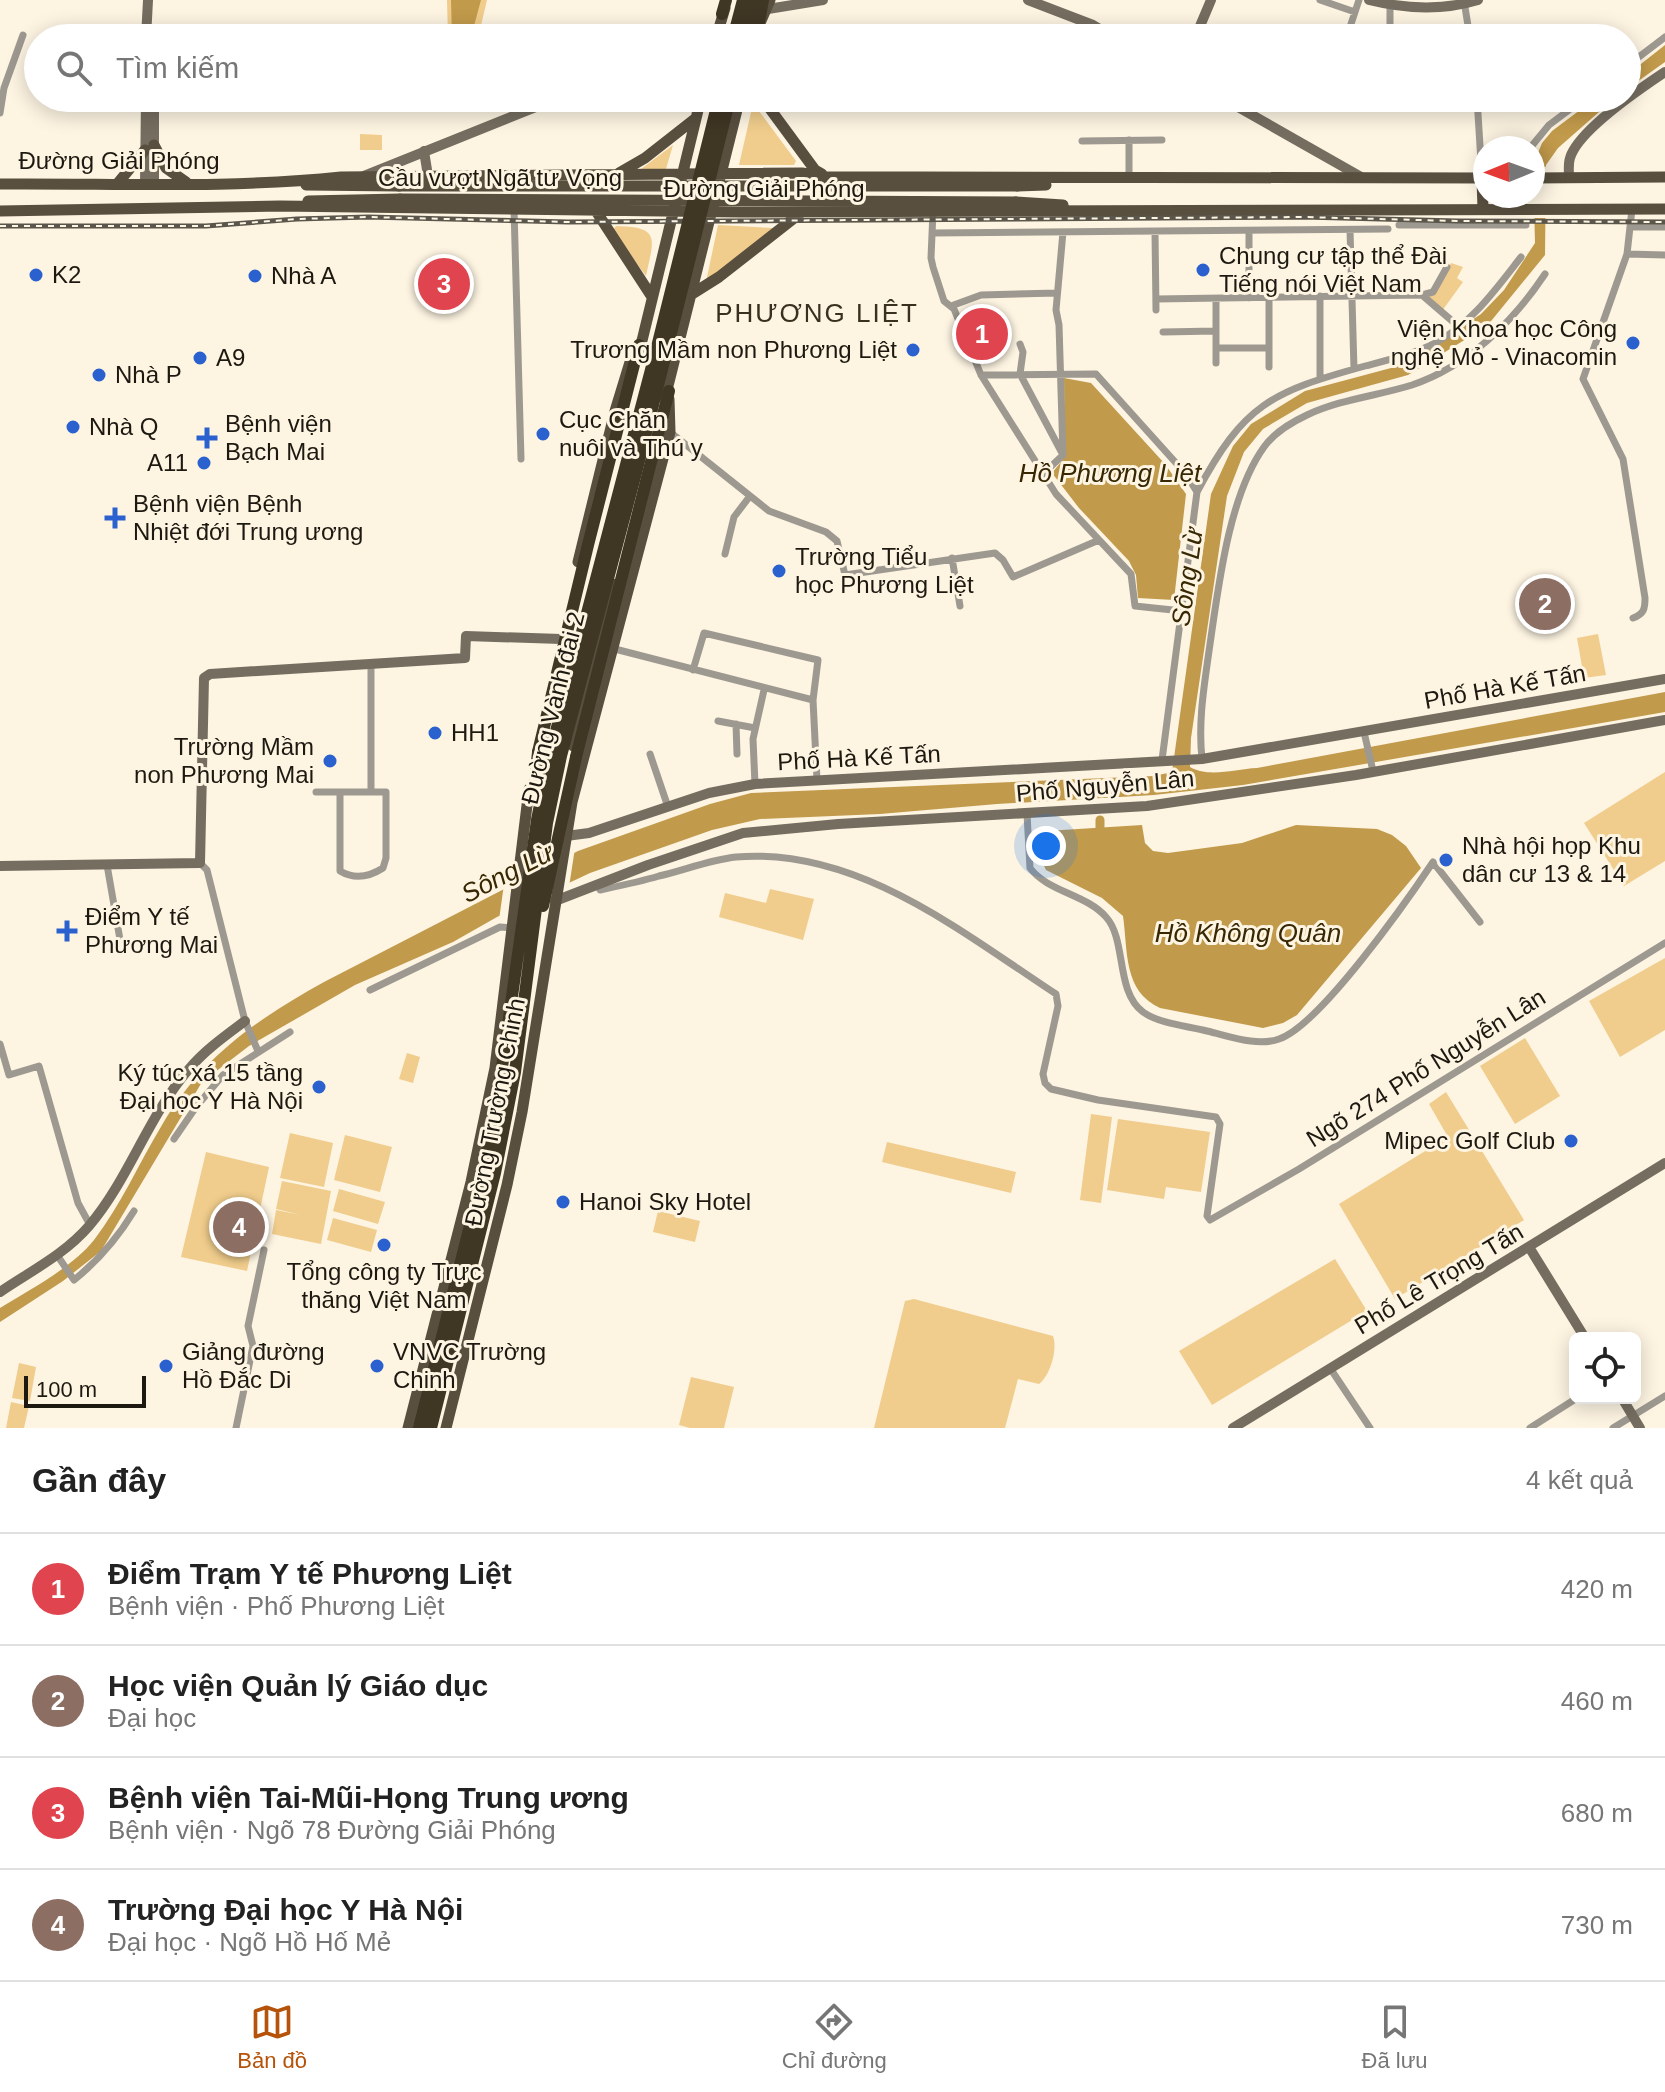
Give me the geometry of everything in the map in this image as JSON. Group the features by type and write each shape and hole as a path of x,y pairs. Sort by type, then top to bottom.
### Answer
{"highway":[{"path":"722,14 725,0"},
{"path":"737,24 743,0"},
{"path":"758,24 763,2"},
{"path":"752,24 763,2"},
{"name":"Đường Vành đai 2","path":"419,1428 484,1170 501,1074 537,820 550,754 716,112"},
{"name":"Đường Vành đai 2","path":"431,1428 495,1173 515,1072 547,823 561,756 633,486 726,112"},
{"path":"516,958 519,898 538,752 639,345"},
{"path":"531,960 576,757 669,391"}],"main road":[{"path":"720,24 722,14"},
{"name":"Đường Trường Chinh","path":"408,1428 471,1182 495,1068 532,760 615,411 624,378 639,345 698,112"},
{"name":"Đường Trường Chinh","path":"572,802 571,754 588,682 656,417 669,391 736,112"},
{"path":"692,294 808,212 820,176 772,112"},
{"path":"617,175 645,158 697,118"},
{"path":"118,183 149,148 170,173 191,183"},
{"path":"630,211 640,195 639,186 631,174"},
{"name":"Đường Giải Phóng","path":"0,184 285,183 364,176 631,174 1083,179 1473,178"},
{"path":"1545,178 1665,177"},
{"name":"Cầu vượt Ngã tư Vọng","path":"285,183 321,187 1040,186 1083,179"},
{"name":"Cầu vượt Ngã tư Vọng","path":"280,206 320,199 1040,202 1103,211"},
{"name":"Đường Giải Phóng","path":"0,211 280,206 808,212 1632,209"},
{"path":"1632,209 1665,209"},
{"path":"596,211 652,297"},
{"path":"665,245 703,246"},
{"name":"Đường Trường Chinh","path":"528,803 543,758 638,366 639,345"},
{"name":"Đường Trường Chinh","path":"446,1428 507,1185 528,1081 572,802 670,432 669,391"},
{"path":"561,676 588,682"},
{"path":"495,1068 528,1081"},
{"path":"420,1379 457,1387"}],"street":[{"path":"147,24 148,0"},
{"path":"763,2 823,0"},
{"path":"1028,0 1060,8 1089,24"},
{"path":"1201,24 1211,0"},
{"path":"1320,0 1355,12"},
{"path":"1351,24 1359,0"},
{"path":"1369,0 1427,8 1478,0"},
{"path":"1464,2 1468,24"},
{"path":"1390,5 1390,24"},
{"path":"148,16 150,24"},
{"path":"0,113 4,88 23,35"},
{"path":"1641,55 1665,37"},
{"path":"1641,90 1665,72"},
{"path":"147,112 150,183"},
{"path":"149,148 153,112"},
{"path":"364,176 523,112"},
{"path":"1247,112 1363,178"},
{"path":"1478,112 1480,136"},
{"path":"1540,136 1566,112"},
{"path":"1569,177 1570,156 1576,145 1611,112"},
{"path":"1129,140 1129,179"},
{"path":"1082,141 1162,140"},
{"path":"424,151 428,176"},
{"path":"514,209 521,459"},
{"path":"1632,209 1627,254 1583,379 1623,459 1645,598 1645,609 1633,618"},
{"path":"1272,231 1273,210"},
{"path":"933,211 931,258 944,301 951,306 981,375 1056,494 1131,574 1135,606 1182,611"},
{"path":"1399,225 1526,225"},
{"path":"1630,227 1665,227"},
{"path":"932,233 1388,229"},
{"path":"1350,230 1354,369"},
{"path":"1249,231 1249,298"},
{"path":"1043,474 1063,455 1057,293 1063,276 1063,232"},
{"path":"1155,232 1156,310"},
{"path":"1627,254 1665,255"},
{"path":"1167,760 1197,492 1224,445 1250,417 1284,392 1320,378 1422,348 1458,326 1484,304 1521,257"},
{"path":"1156,299 1422,295 1433,292 1447,267"},
{"path":"1197,760 1218,585 1237,506 1266,444 1307,415 1362,396 1414,384 1473,352 1504,326 1545,274"},
{"path":"951,306 981,295 1057,293"},
{"path":"1422,295 1458,326"},
{"path":"1320,296 1320,378"},
{"path":"1269,297 1269,367"},
{"path":"1216,299 1216,363"},
{"path":"1163,332 1216,331"},
{"path":"1020,344 1023,352 1020,374 1063,455"},
{"path":"1216,348 1269,348"},
{"path":"981,375 1096,374 1185,473 1197,492"},
{"path":"670,432 769,511 826,532 837,541 845,575 995,553 1013,577 1099,540"},
{"path":"725,554 734,517 750,496"},
{"path":"952,558 960,606"},
{"path":"693,670 704,633 818,660 813,700 817,780"},
{"path":"200,863 204,678 218,672 465,658 466,636 561,639"},
{"path":"611,648 764,690 813,700"},
{"path":"371,664 371,790"},
{"name":"Phố Hà Kế Tấn","path":"565,841 709,793 755,784 1197,760 1365,735 1665,679"},
{"path":"755,784 755,728 764,690"},
{"name":"Phố Nguyễn Lân","path":"555,901 743,833 838,824 1147,806 1288,787 1372,768 1665,720"},
{"path":"718,721 755,728"},
{"path":"736,724 737,754"},
{"path":"1365,735 1372,768"},
{"path":"650,754 668,807"},
{"path":"316,792 386,792 383,868 370,876 349,876 340,871 340,793"},
{"path":"1027,814 1030,868 1035,876 1104,914 1112,929 1129,991 1143,1012 1175,1023 1259,1042 1275,1041 1293,1034 1306,1023 1383,931 1433,862 1480,922"},
{"name":"Ngõ 274 Phố Nguyễn Lân","path":"597,884 600,890 713,860 778,857 844,871 921,907 1056,994 1058,1006 1043,1074 1045,1083 1051,1089 1098,1100 1216,1117 1220,1124 1207,1216 1210,1220 1275,1184 1665,943"},
{"path":"0,866 200,863 207,870 246,1025 258,1051"},
{"path":"107,865 122,951"},
{"path":"370,990 500,927 513,928"},
{"path":"0,1292 58,1258 90,1225 160,1111 196,1061 246,1025"},
{"path":"174,1139 223,1075 290,1032"},
{"path":"0,1044 9,1075 39,1066 78,1203 90,1225"},
{"name":"Phố Lê Trọng Tấn","path":"1233,1428 1665,1163"},
{"path":"58,1258 72,1278 97,1261 119,1236 134,1211"},
{"path":"1529,1247 1581,1332"},
{"path":"236,1428 253,1346 248,1326 264,1250"},
{"path":"1330,1368 1370,1428"},
{"path":"1613,1428 1665,1396"},
{"path":"1530,1428 1569,1403"},
{"path":"1626,1404 1640,1428"}],"shaded area":[{"path":"447,0 487,0 481,24 448,24"},
{"path":"751,112 760,112 796,161 794,165 739,165"},
{"path":"360,134 382,135 382,150 360,150"},
{"path":"673,145 666,169 641,169"},
{"path":"718,225 773,228 706,282"},
{"path":"616,226 641,229 651,237 646,276 612,231"},
{"path":"1451,263 1463,267 1457,278 1463,282 1442,311 1426,295 1433,294"},
{"path":"1598,634 1606,675 1584,678 1577,638"},
{"path":"1665,772 1665,861 1624,886 1584,823"},
{"path":"770,889 814,899 803,940 719,917 725,893 766,903"},
{"path":"1665,958 1665,1030 1620,1057 1589,1001"},
{"path":"1525,1038 1560,1096 1515,1124 1480,1066"},
{"path":"407,1053 420,1057 413,1083 399,1079"},
{"path":"1446,1092 1524,1220 1395,1299 1339,1204 1448,1137 1429,1104"},
{"path":"1091,1114 1112,1117 1101,1203 1080,1200"},
{"path":"1118,1119 1210,1132 1201,1192 1166,1187 1164,1199 1107,1190"},
{"path":"290,1133 333,1143 324,1187 280,1178"},
{"path":"345,1135 392,1147 380,1192 334,1180"},
{"path":"887,1142 1016,1172 1011,1193 882,1162"},
{"path":"206,1152 269,1167 247,1271 181,1257"},
{"path":"282,1181 331,1191 321,1244 272,1234 276,1210 301,1215 276,1209"},
{"path":"339,1189 385,1202 378,1224 333,1211"},
{"path":"658,1211 700,1221 695,1242 653,1232"},
{"path":"333,1218 377,1230 371,1252 327,1240"},
{"path":"1335,1259 1367,1311 1212,1405 1179,1351"},
{"path":"914,1299 1053,1336 1054,1355 1047,1375 1039,1384 1018,1379 1005,1428 874,1428 905,1301"},
{"path":"19,1363 36,1367 30,1401 12,1398"},
{"path":"691,1377 734,1387 724,1428 679,1425"},
{"path":"11,1402 29,1406 24,1428 6,1428"}],"water":[{"path":"451,0 481,0 475,24 452,24"},
{"path":"1665,45 1665,62 1641,79 1641,64"},
{"path":"1577,112 1599,112 1558,148 1546,165 1545,255 1487,326 1408,375 1307,403 1263,429 1244,452 1227,496 1191,738 1190,767 1205,772 1257,768 1665,692 1665,712 1243,785 1154,795 760,819 712,830 590,873 497,917 453,942 355,985 249,1046 202,1082 101,1251 63,1281 0,1322 0,1308 63,1268 94,1240 178,1101 213,1059 233,1042 324,982 578,851 710,804 751,793 1154,776 1172,772 1211,494 1233,446 1251,424 1305,391 1406,364 1481,314 1504,290 1535,243 1534,208 1545,208 1545,139"},
{"name":"Hồ Phương Liệt","path":"1064,378 1091,383 1165,464 1186,494 1174,600 1138,598 1136,575 1129,561 1079,508 1052,473 1065,457"},
{"name":"Hồ Không Quân","path":"1142,825 1145,843 1153,851 1168,853 1242,843 1296,825 1377,829 1392,835 1406,846 1421,868 1297,1015 1283,1023 1263,1028 1160,1008 1148,1001 1133,981 1123,916 1102,898 1046,870 1041,859 1040,848 1046,831"}],"pier":[{"path":"1545,167 1550,167 1550,218 1530,218 1531,208 1545,208"},
{"path":"575,848 569,887 499,920 504,884"}],"waterway":[{"path":"1100,820 1100,828"}],"railway":[{"path":"0,226 206,226 368,217 568,222 1304,217 1665,222"}],"place":[{"name":"Chung cư tập thể Đài Tiếng nói Việt Nam","path":"1203,270"},
{"name":"K2","path":"36,275"},
{"name":"Nhà A","path":"255,276"},
{"name":"Bệnh viện Tai-Mũi-Họng Trung ương","path":"444,284"},
{"name":"Điểm Trạm Y tế Phương Liệt","path":"982,334"},
{"name":"Viện Khoa học Công nghệ Mỏ - Vinacomin","path":"1633,343"},
{"name":"Trương Mầm non Phương Liệt","path":"913,350"},
{"name":"A9","path":"200,358"},
{"name":"Nhà P","path":"99,375"},
{"name":"Nhà Q","path":"73,427"},
{"name":"Cục Chăn nuôi và Thú y","path":"543,434"},
{"name":"Bệnh viện Bạch Mai","path":"207,438"},
{"name":"A11","path":"204,463"},
{"name":"Bệnh viện Bệnh Nhiệt đới Trung ương","path":"115,518"},
{"name":"Trường Tiểu học Phương Liệt","path":"779,571"},
{"name":"Học viện Quản lý Giáo dục","path":"1545,604"},
{"name":"HH1","path":"435,733"},
{"name":"Trường Mầm non Phương Mai","path":"330,761"},
{"name":"Nhà hội họp Khu dân cư 13 & 14","path":"1446,860"},
{"name":"Điểm Y tế Phương Mai","path":"67,931"},
{"name":"Ký túc xá 15 tầng Đại học Y Hà Nội","path":"319,1087"},
{"name":"Mipec Golf Club","path":"1571,1141"},
{"name":"Hanoi Sky Hotel","path":"563,1202"},
{"name":"Trường Đại học Y Hà Nội","path":"239,1227"},
{"name":"Tổng công ty Trực thăng Việt Nam","path":"384,1245"},
{"name":"Giảng đường Hồ Đắc Di","path":"166,1366"},
{"name":"VNVC Trường Chinh","path":"377,1366"}],"district":[{"name":"PHƯƠNG LIỆT","path":"817,313"}],"water label":[{"name":"Sông Lừ","path":"1187,577"},
{"name":"Sông Lừ","path":"507,873"}]}
